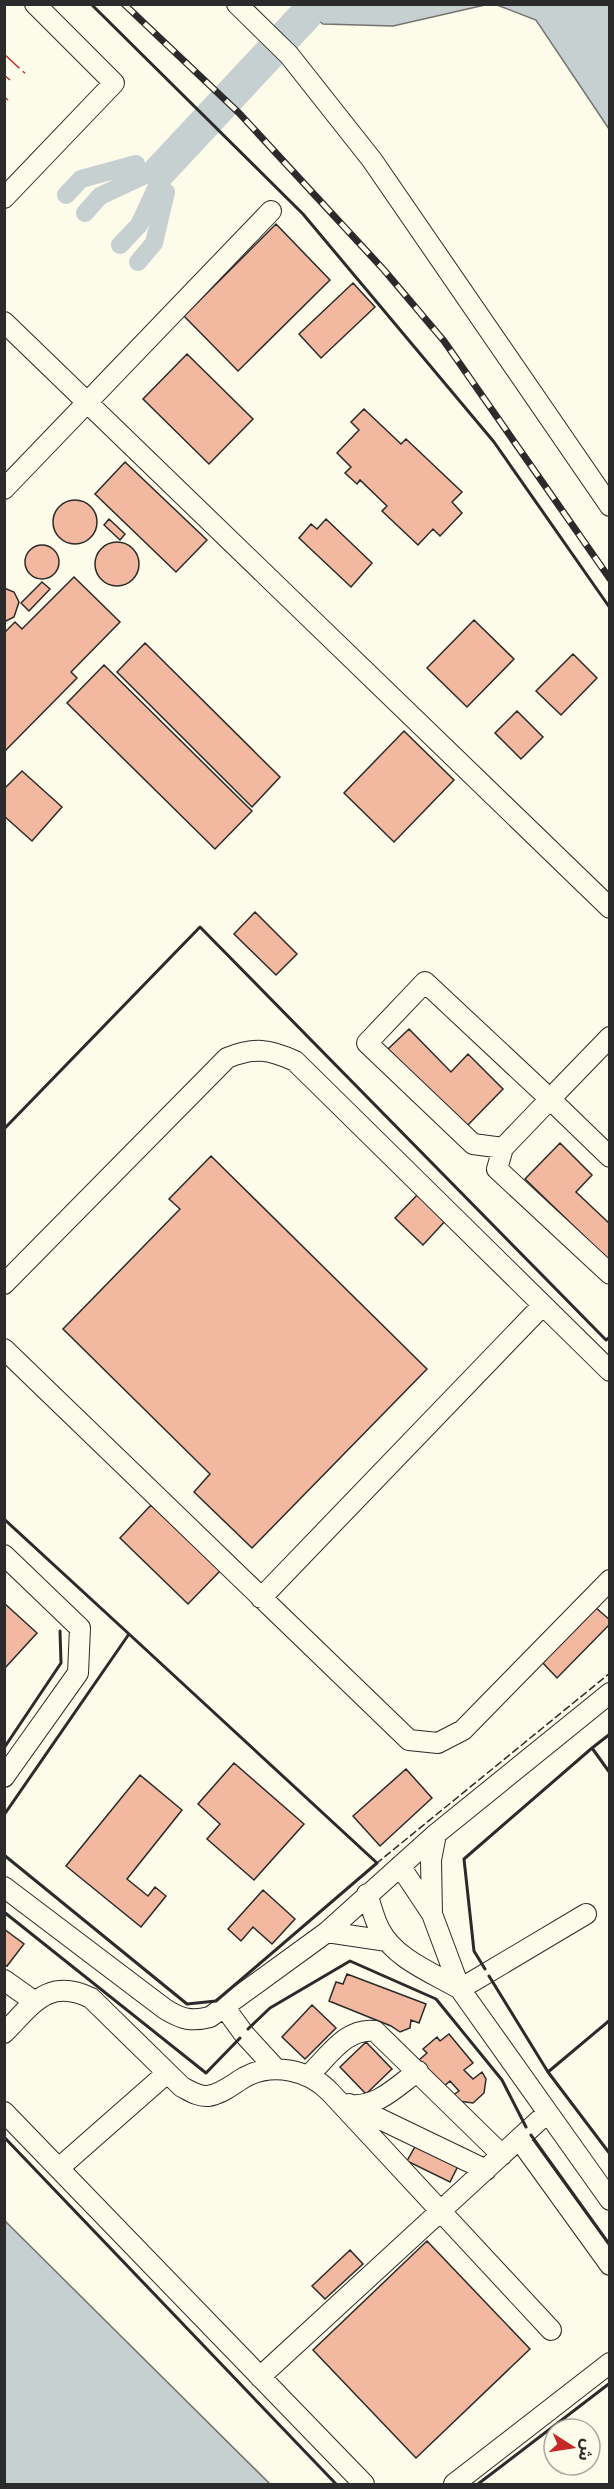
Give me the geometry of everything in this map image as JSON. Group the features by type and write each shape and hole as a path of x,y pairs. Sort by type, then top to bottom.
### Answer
{"street":[{"path":"4,198 114,83 34,4"},
{"path":"237,4 289,55 372,160 609,506"},
{"path":"4,489 271,211"},
{"path":"4,322 609,908"},
{"path":"503,1148 473,1144 367,1043 425,982 609,1157"},
{"path":"609,1037 503,1148 497,1169 609,1274"},
{"path":"4,1284 227,1058 248,1049 276,1052 295,1061 609,1371"},
{"path":"261,1598 543,1305"},
{"path":"4,1349 409,1740 438,1743 463,1730 609,1580"},
{"path":"4,1555 80,1628 78,1673 4,1777"},
{"path":"4,1887 180,2018 194,2021 210,2017 327,1932 436,1834 609,1693"},
{"path":"432,1914 431,1860 436,1834"},
{"path":"400,1866 432,1914 460,1989 546,2114 609,2200"},
{"path":"367,1894 379,1929 387,1941 399,1953 460,1989"},
{"path":"460,1989 586,1914"},
{"path":"327,1932 387,1941"},
{"path":"4,1980 34,2002"},
{"path":"4,2033 34,2002 48,1992 63,1989 78,1992 91,1998 182,2087 205,2096 219,2093 258,2072 276,2069 309,2075 349,2104 486,2170"},
{"path":"225,2008 244,2034 276,2069"},
{"path":"309,2075 351,2034 363,2029 375,2031 385,2038 501,2155"},
{"path":"349,2104 361,2106 376,2102 418,2071"},
{"path":"59,2168 167,2073"},
{"path":"330,2092 551,2330"},
{"path":"4,2112 364,2484"},
{"path":"260,2377 546,2114"},
{"path":"519,2139 609,2265"},
{"path":"454,2484 609,2363"}],"shaded area":[{"path":"298,5 485,5 393,26 323,24"},
{"path":"497,5 609,5 609,129 536,20"},
{"path":"5,2221 270,2484 5,2484"}],"building":[{"path":"276,224 330,280 238,371 184,316"},
{"path":"353,283 375,307 321,358 299,334"},
{"path":"187,354 253,419 209,464 143,399"},
{"path":"364,409 401,444 406,439 462,492 452,502 462,513 440,536 433,529 418,545 382,511 387,506 360,480 357,484 345,473 351,467 337,453 359,430 351,422"},
{"path":"125,462 207,540 176,572 95,494"},
{"path":"75,500 90,507 97,522 90,537 75,544 60,537 53,522 60,507"},
{"path":"109,519 125,534 120,540 104,525"},
{"path":"326,519 372,563 351,587 299,538 311,524 317,529"},
{"path":"117,542 132,549 139,564 132,579 117,586 102,579 95,564 102,549"},
{"path":"42,545 54,550 59,562 54,574 42,579 30,574 25,562 30,550"},
{"path":"74,577 120,622 71,672 77,678 4,752 4,633 15,622 22,629"},
{"path":"42,582 50,589 29,611 21,603"},
{"path":"4,588 14,592 19,602 14,617 4,622"},
{"path":"474,620 514,659 467,707 427,668"},
{"path":"145,643 280,777 252,807 117,672"},
{"path":"573,654 597,678 561,715 536,691"},
{"path":"104,665 252,811 215,849 67,703"},
{"path":"517,711 543,737 521,759 495,733"},
{"path":"404,731 454,780 394,842 344,793"},
{"path":"22,771 62,807 32,841 4,816 4,789"},
{"path":"255,912 297,954 276,975 234,934"},
{"path":"409,1029 451,1072 468,1054 503,1089 466,1127 388,1049"},
{"path":"560,1143 592,1175 576,1192 610,1224 610,1261 525,1179"},
{"path":"211,1156 427,1369 252,1548 194,1492 210,1474 63,1329 180,1209 169,1199"},
{"path":"419,1193 447,1219 423,1245 395,1218"},
{"path":"151,1505 220,1571 188,1604 120,1538"},
{"path":"4,1603 37,1633 4,1669"},
{"path":"595,1607 610,1620 610,1624 557,1678 542,1662"},
{"path":"234,1763 304,1824 254,1880 207,1839 220,1824 198,1804"},
{"path":"406,1769 432,1798 380,1846 353,1816"},
{"path":"140,1775 182,1810 127,1879 148,1896 155,1887 166,1896 141,1927 66,1866"},
{"path":"263,1890 295,1919 272,1944 253,1927 241,1941 228,1929"},
{"path":"4,1929 24,1944 7,1966 4,1965"},
{"path":"347,1974 426,2004 419,2023 411,2020 410,2028 400,2032 391,2026 329,2001 336,1982 343,1984"},
{"path":"312,2005 336,2028 305,2059 282,2037"},
{"path":"449,2034 473,2063 464,2070 473,2079 482,2072 486,2079 484,2093 473,2103 458,2101 452,2096 459,2091 450,2081 442,2088 419,2060 427,2053 423,2049 437,2037 440,2041"},
{"path":"366,2042 392,2069 366,2094 340,2067"},
{"path":"416,2145 458,2166 450,2182 407,2161"},
{"path":"427,2241 530,2349 416,2458 313,2350"},
{"path":"350,2250 363,2264 325,2299 312,2286"}],"waterway":[{"path":"85,213 100,196 147,174 301,9"},
{"path":"120,245 139,225 158,184 312,19"},
{"path":"66,195 81,179 136,164"},
{"path":"138,262 154,243 166,192"}],"railway":[{"path":"124,4 239,113 384,270 444,341 610,579"}],"fence":[{"path":"4,1129 200,927 606,1340 610,1337"},
{"path":"4,1519 377,1863 610,1673"}],"wall":[{"path":"91,4 303,214 494,442 610,608"},
{"path":"4,1129 200,927 606,1340 610,1337"},
{"path":"4,1519 129,1634"},
{"path":"4,1748 61,1663 60,1631"},
{"path":"4,1815 129,1634 377,1863 216,2001 187,2004 4,1855"},
{"path":"592,1748 610,1734"},
{"path":"485,1969 474,1951 464,1859 592,1748 610,1773"},
{"path":"4,1912 206,2073 240,2038"},
{"path":"248,2029 270,2008 350,1961 436,1999 502,2080 526,2127"},
{"path":"489,1976 548,2072 610,2020"},
{"path":"550,2070 548,2072 610,2154"},
{"path":"531,2135 610,2245"},
{"path":"4,2137 336,2484"},
{"path":"478,2484 610,2383"}],"power":[{"path":"4,54 28,76"},
{"path":"4,75 10,80"},
{"path":"4,97 8,100"}]}
